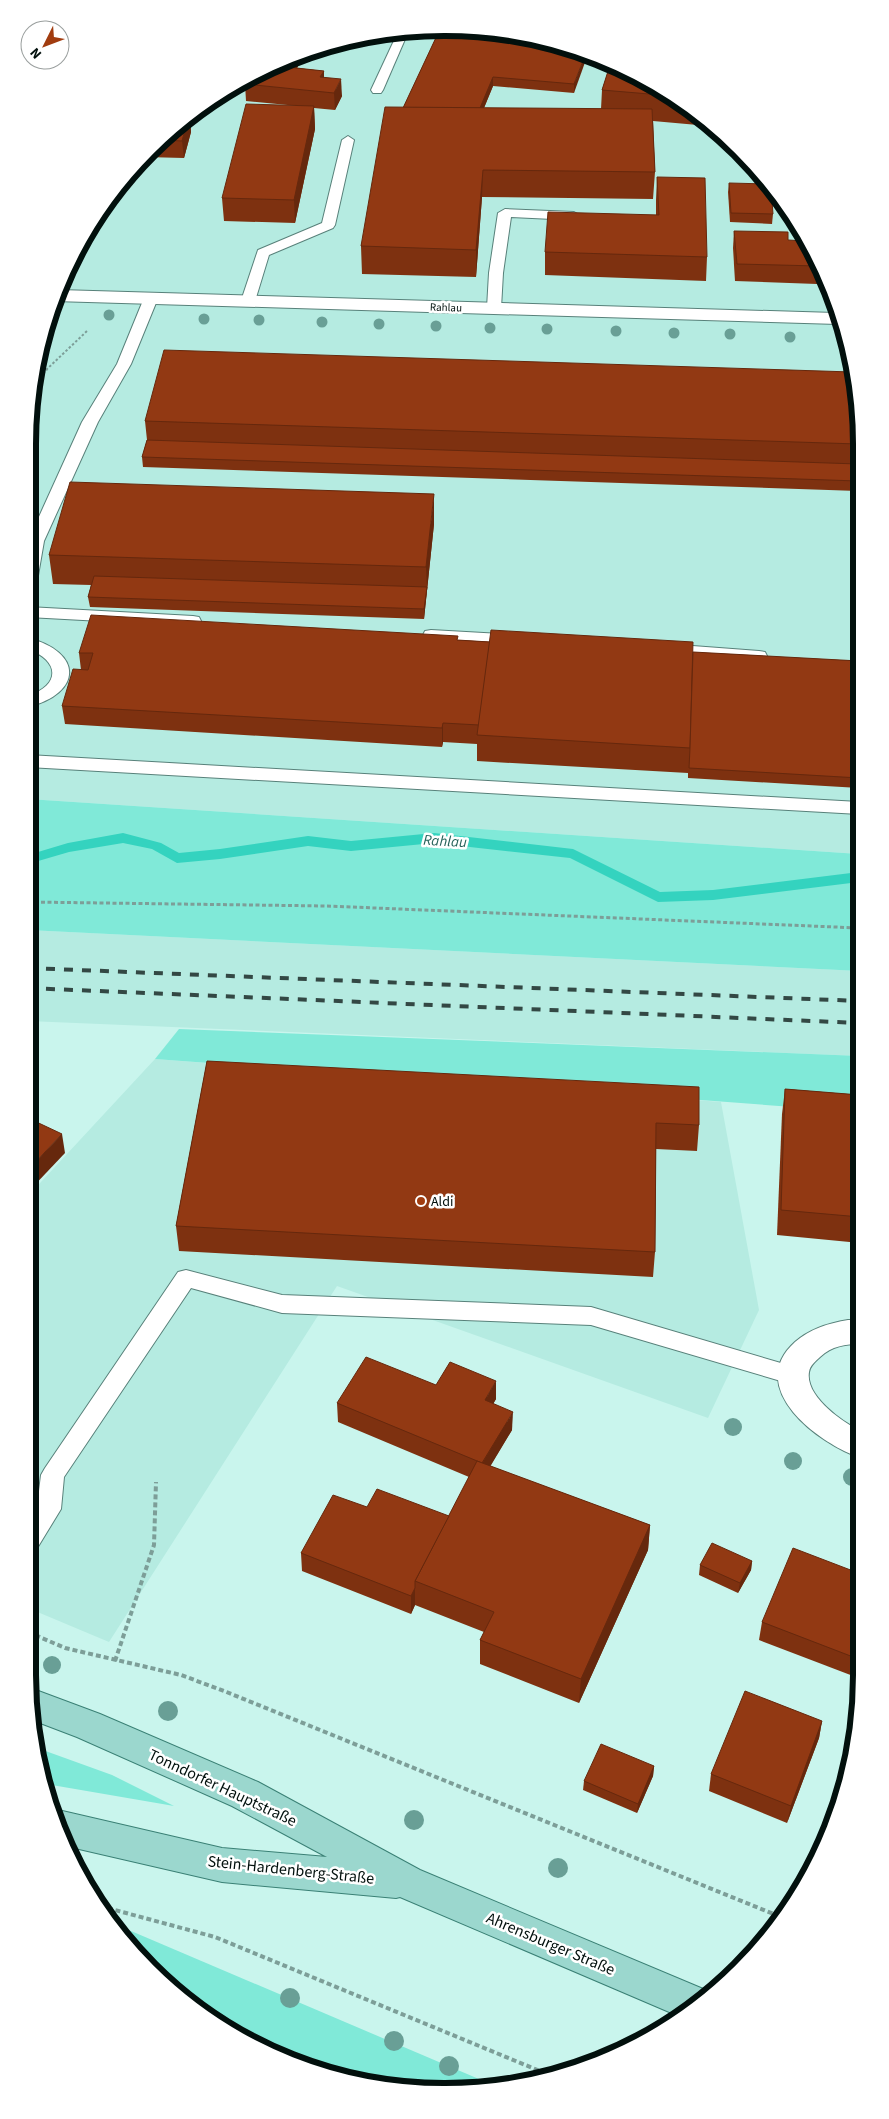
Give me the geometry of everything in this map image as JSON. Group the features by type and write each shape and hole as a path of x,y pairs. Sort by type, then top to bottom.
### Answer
{"main road":[{"name":"Tonndorfer Hauptstraße","path":"38,1707 88,1725 245,1794 407,1882"},
{"name":"Stein-Hardenberg-Straße","path":"66,1829 222,1865 407,1882"},
{"name":"Ahrensburger Straße","path":"407,1882 689,2001"}],"street":[{"name":"Rahlau","path":"64,296 832,317"},
{"path":"853,1331 828,1335 809,1347 797,1360 791,1375 795,1388 806,1407 824,1425 846,1440 853,1442"}],"lane":[{"path":"377,90 400,39"},
{"path":"248,301 262,253 328,225 348,140"},
{"path":"494,308 496,273 505,213 592,217"},
{"path":"36,541 82,439 124,364 151,298"},
{"path":"36,612 207,622"},
{"path":"416,634 534,641"},
{"path":"36,645 41,646 53,655 60,663 61,673 59,681 48,695 36,699"},
{"path":"652,648 780,657"},
{"path":"36,761 853,808"},
{"path":"36,1530 49,1509 53,1475 186,1278 282,1304 591,1316 791,1375"}],"path":[{"path":"43,373 91,326"},
{"path":"36,902 327,906 853,928"},
{"path":"115,1661 154,1545 156,1482"},
{"path":"36,1635 65,1648 181,1675 224,1691 774,1914"},
{"path":"111,1909 215,1937 540,2071"}],"shaded area":[{"path":"444,36 471,37 524,44 550,50 601,67 649,91 671,105 714,138 733,156 751,175 784,218 811,264 831,313 845,365 852,418 853,444 853,854 36,800 36,444 37,418 44,365 58,313 78,264 105,218 138,175 156,156 175,138 218,105 240,91 288,67 339,50 365,44 418,37"},
{"path":"36,930 853,971 853,1056 36,1021"},
{"path":"155,1059 721,1102 759,1310 708,1418 337,1286 109,1642 36,1611 36,1187"}],"green space":[{"path":"36,800 853,854 853,971 36,930"},
{"path":"179,1029 853,1056 853,1111 155,1059"},
{"path":"43,1750 112,1775 174,1806 52,1785"},
{"path":"126,1929 483,2081 444,2083 391,2079 339,2069 288,2052 240,2028 196,1998 156,1963"}],"building":[{"path":"437,36 471,37 524,44 583,61 574,84 493,77 480,108 403,108"},
{"path":"288,67 324,71 320,77 341,79 334,93 252,85"},
{"path":"608,70 654,94 602,90"},
{"path":"246,104 314,106 294,200 222,198"},
{"path":"385,107 652,109 655,172 483,170 476,250 361,246"},
{"path":"185,130 182,141 172,141"},
{"path":"657,177 705,178 707,257 545,252 548,212 659,215"},
{"path":"729,183 758,184 772,202 773,214 731,213"},
{"path":"734,231 788,232 788,240 798,241 812,266 737,264"},
{"path":"164,350 846,372 853,444 145,421"},
{"path":"147,440 853,464 853,481 142,457"},
{"path":"70,482 434,494 426,567 49,555"},
{"path":"94,576 427,587 424,609 88,597"},
{"path":"91,615 458,636 457,640 490,642 479,725 443,723 442,728 62,706 73,669 88,670 93,653 79,653"},
{"path":"491,630 693,642 690,748 477,735"},
{"path":"693,652 853,661 853,778 689,768"},
{"name":"Aldi","path":"207,1061 699,1087 699,1125 656,1123 655,1252 176,1226"},
{"path":"785,1089 853,1094 853,1216 781,1210"},
{"path":"36,1122 62,1134 36,1162"},
{"path":"366,1357 436,1385 450,1362 496,1381 485,1400 513,1412 482,1463 337,1403"},
{"path":"477,1461 650,1525 581,1679 480,1640 494,1612 415,1581"},
{"path":"377,1489 449,1516 415,1581 415,1588 411,1596 301,1553 333,1495 367,1507"},
{"path":"712,1543 752,1561 740,1583 700,1565"},
{"path":"793,1548 853,1571 853,1657 762,1622"},
{"path":"745,1691 822,1721 791,1806 711,1774"},
{"path":"601,1744 654,1766 638,1804 584,1781"}],"waterway":[{"name":"Rahlau","path":"36,858 68,848 123,838 156,846 177,858 220,854 308,841 351,846 434,838 573,854 658,897 713,895 853,878"}],"railway":[{"path":"36,968 853,1001"},
{"path":"36,988 853,1023"}],"place":[{"name":"Aldi","path":"421,1201"}]}
